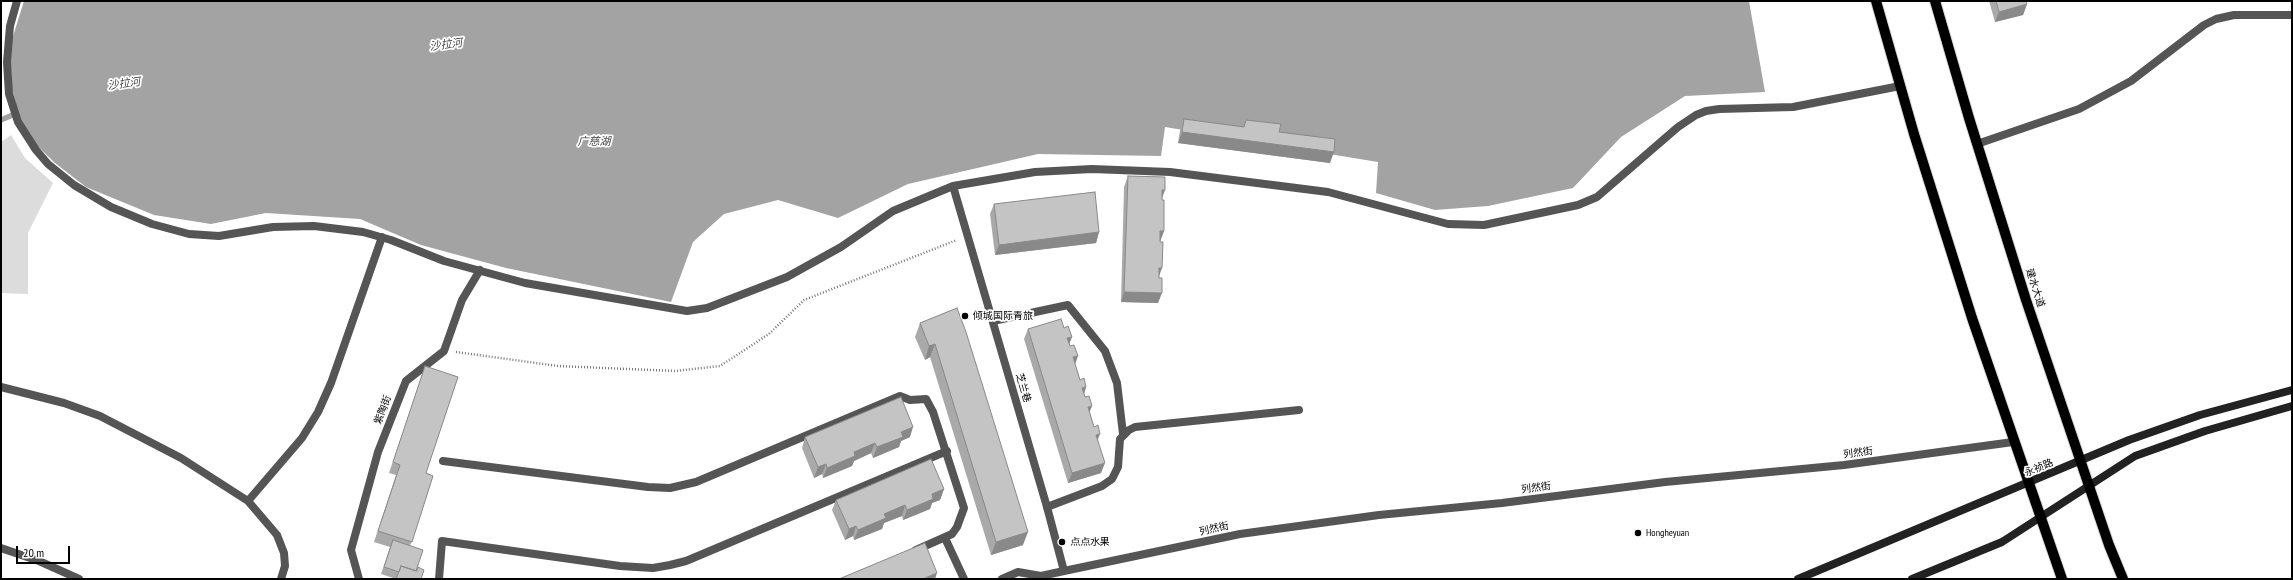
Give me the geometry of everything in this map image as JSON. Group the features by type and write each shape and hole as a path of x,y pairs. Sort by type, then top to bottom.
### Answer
{"main road":[{"path":"1876,1 1900,86 1972,318 2013,442 2062,579"},
{"name":"建水大道","path":"1935,1 1977,144 2080,461 2123,579"},
{"name":"永祯路","path":"1798,579 2028,484 2129,440 2200,415 2292,390"},
{"path":"1912,579 2002,542 2135,456 2205,431 2292,406"}],"street":[{"path":"17,1 10,26 7,79 9,94 18,122 36,150 62,177 111,207 152,224 189,234 219,236 273,227 314,226 356,231 382,237 444,261 525,283 668,310 687,311 708,308 787,277 841,247 893,211 953,186 1035,172 1092,169 1170,172 1328,192 1448,224 1484,225 1578,205 1597,196 1678,127 1706,111 1719,109 1793,107 1900,86"},
{"path":"1977,144 2084,106 2131,81 2204,25 2216,19 2234,15 2292,15"},
{"name":"芝兰巷","path":"953,186 1047,507 1064,571"},
{"path":"248,501 302,438 318,412 331,383 382,237"},
{"path":"444,351 462,300 480,270"},
{"path":"993,321 1068,305 1105,351 1117,383 1123,434 1118,445 1118,467 1112,478 1102,486 1047,507"},
{"name":"紫陶街","path":"359,579 351,550 378,452 406,381 444,351"},
{"path":"1,387 64,403 100,416 181,458 248,501 277,535 284,553 285,566 281,579"},
{"path":"443,461 659,488 683,486 900,396 910,400 926,399 933,412 947,451 964,508 957,527 945,538 908,553"},
{"path":"1123,434 1136,427 1299,410"},
{"name":"列然街","path":"1064,571 1240,534 1379,515 1502,503 1665,482 1844,465 2013,442"},
{"path":"439,579 442,541 625,567 653,568 670,565 693,558 947,451"},
{"path":"945,538 964,579"},
{"path":"1,548 39,561 79,579"},
{"path":"1002,579 1018,572 1041,578 1064,571"}],"path":[{"path":"444,351 558,366 675,371 720,366 769,334 804,300 968,236"}],"shaded area":[{"path":"11,135 25,158 53,183 28,233 28,294 1,293 1,142"}],"water":[{"name":"广慈湖","path":"24,1 1749,1 1765,92 1685,96 1621,137 1573,188 1488,206 1435,210 1376,193 1378,162 1165,127 1161,156 1038,154 908,184 838,218 778,200 724,214 693,242 671,302 506,268 421,245 360,219 266,213 211,224 154,215 86,187 55,163 22,131 12,89 10,46"}],"building":[{"path":"1996,1 2026,1 2027,4 1999,12"},
{"path":"1184,119 1244,127 1246,120 1281,124 1279,132 1335,139 1334,152 1182,132"},
{"path":"1128,176 1165,177 1165,190 1162,190 1162,200 1164,200 1164,231 1160,231 1160,242 1163,242 1162,268 1159,268 1159,278 1162,278 1162,293 1124,292"},
{"path":"1095,192 1099,232 999,245 994,204"},
{"path":"957,308 966,332 1028,532 996,542 935,344 929,346 920,323"},
{"path":"1061,319 1064,328 1068,326 1072,337 1067,338 1070,346 1074,345 1078,356 1073,357 1080,380 1084,378 1086,387 1082,388 1085,397 1089,396 1092,406 1088,407 1094,427 1098,425 1100,434 1096,435 1105,463 1072,473 1028,329"},
{"path":"425,366 458,377 426,473 433,476 412,542 378,531 400,465 393,462"},
{"path":"901,397 913,427 901,432 903,437 877,447 875,443 854,452 855,456 827,468 826,464 818,467 805,437"},
{"path":"931,459 944,489 932,494 933,499 907,510 905,505 884,514 886,518 858,530 856,526 849,529 836,500"},
{"path":"393,540 423,550 416,571 401,566 399,572 384,567"},
{"path":"925,543 937,573 925,579 839,579"},
{"path":"401,566 417,571 418,567 424,570 421,579 396,579"}],"waterway":[{"name":"沙拉河","path":"1,120 17,113"}],"place":[{"name":"倾城国际青旅","path":"965,316"},
{"name":"Hongheyuan","path":"1638,533"},
{"name":"点点水果","path":"1062,542"}]}
